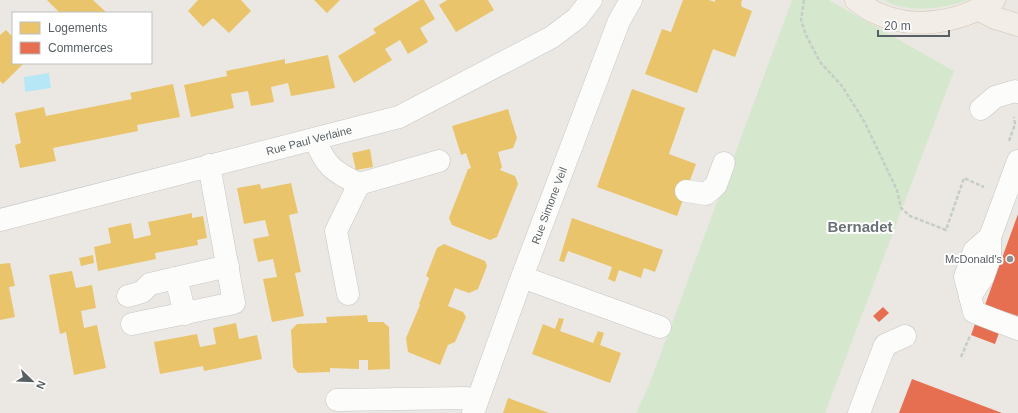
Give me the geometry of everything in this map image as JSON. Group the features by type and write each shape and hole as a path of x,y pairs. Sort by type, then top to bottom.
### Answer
{"main road":[{"path":"856,0 874,12 909,22 945,22 986,5 995,18 1018,25"}],"street":[{"name":"Rue Paul Verlaine","path":"0,220 399,117 552,37 577,18 591,0"},
{"name":"Rue Simone Veil","path":"475,406 619,21 631,0"},
{"path":"981,108 995,97 1015,91 1018,92"},
{"path":"315,139 321,156 337,173 360,184 439,161"},
{"path":"1018,161 990,237 990,257 983,277 970,296 974,312 1018,329"},
{"path":"686,191 706,194 716,185 724,163"},
{"path":"132,324 234,303 209,165"},
{"path":"348,294 336,231 360,184"},
{"path":"128,296 142,292 150,284 228,266"},
{"path":"522,277 660,328"},
{"path":"176,278 185,314"},
{"path":"858,413 885,345 905,336"},
{"path":"337,400 466,398 475,406"}],"path":[{"path":"804,0 801,20 806,35 820,62 842,86 864,121 897,190 901,208 910,216 946,230 964,178 1005,196"}],"green space":[{"path":"792,0 829,0 954,71 825,413 636,413 649,385"},
{"path":"884,0 967,0 937,8 914,9 893,4"}],"water":[{"path":"49,73 51,88 25,92 24,77"}],"building: Logements":[{"path":"47,0 93,0 106,12 59,12"},
{"path":"198,0 241,0 251,11 229,33 213,18 203,27 188,11"},
{"path":"314,0 340,0 327,13"},
{"path":"420,0 424,0 435,19 420,28 428,42 408,54 400,40 385,49 392,60 354,83 338,56 376,33 373,29"},
{"path":"447,0 488,0 494,10 456,32 439,5"},
{"path":"683,0 709,0 715,2 715,0 742,0 742,7 752,11 735,57 713,49 697,93 645,74 662,29 671,32"},
{"path":"6,30 12,36 12,64 23,64 3,84 0,81 0,35"},
{"path":"328,55 335,88 291,96 288,83 271,87 274,102 251,106 248,91 231,94 234,108 191,117 184,85 227,76 226,71 285,59 285,64"},
{"path":"173,84 180,117 137,125 138,131 53,148 56,161 20,168 15,145 21,143 15,113 44,107 46,116 132,99 130,93"},
{"path":"632,89 685,108 669,154 696,164 677,216 597,187"},
{"path":"508,109 517,138 513,148 498,152 502,167 500,170 515,176 518,184 497,237 490,240 452,225 449,218 468,169 471,168 466,153 461,155 452,126"},
{"path":"370,149 373,167 356,170 352,153"},
{"path":"291,183 298,213 289,215 301,272 295,273 304,316 272,322 263,279 277,277 273,259 258,262 253,239 269,236 265,220 244,224 237,188 260,184 261,189"},
{"path":"192,213 192,218 203,216 207,238 197,240 198,245 155,253 156,259 98,271 94,247 111,243 108,228 131,223 134,239 151,235 148,222"},
{"path":"572,218 663,250 655,272 644,268 641,278 619,270 615,282 608,279 612,267 568,251 564,262 559,261"},
{"path":"444,244 485,261 487,266 478,289 469,293 455,288 448,306 463,312 466,317 455,342 448,345 440,365 408,352 406,338 420,305 419,304 429,278 426,276 437,248"},
{"path":"93,255 94,263 81,266 79,258"},
{"path":"10,263 15,286 9,287 15,317 0,320 0,264"},
{"path":"72,271 76,288 92,285 96,308 81,311 84,328 97,325 106,368 74,375 66,332 60,334 49,275"},
{"path":"367,315 368,322 383,322 389,327 390,369 368,370 368,360 359,360 359,369 330,368 330,372 298,373 293,367 291,330 297,324 327,323 326,317"},
{"path":"559,318 564,319 560,331 593,343 598,331 604,333 600,345 621,353 610,383 532,354 543,324 555,329"},
{"path":"236,323 239,339 257,335 262,359 204,371 203,366 160,374 154,342 197,334 200,347 216,344 213,328"},
{"path":"508,398 549,413 503,413"}],"building: Commerces":[{"name":"McDonald's","path":"1018,214 1018,316 985,305"},
{"path":"883,307 889,313 879,322 873,316"},
{"path":"975,324 999,333 995,344 971,335"},
{"path":"912,379 1002,413 899,413"}],"place":[{"name":"McDonald's","path":"1010,259"}],"district":[{"name":"Bernadet","path":"860,227"}]}
